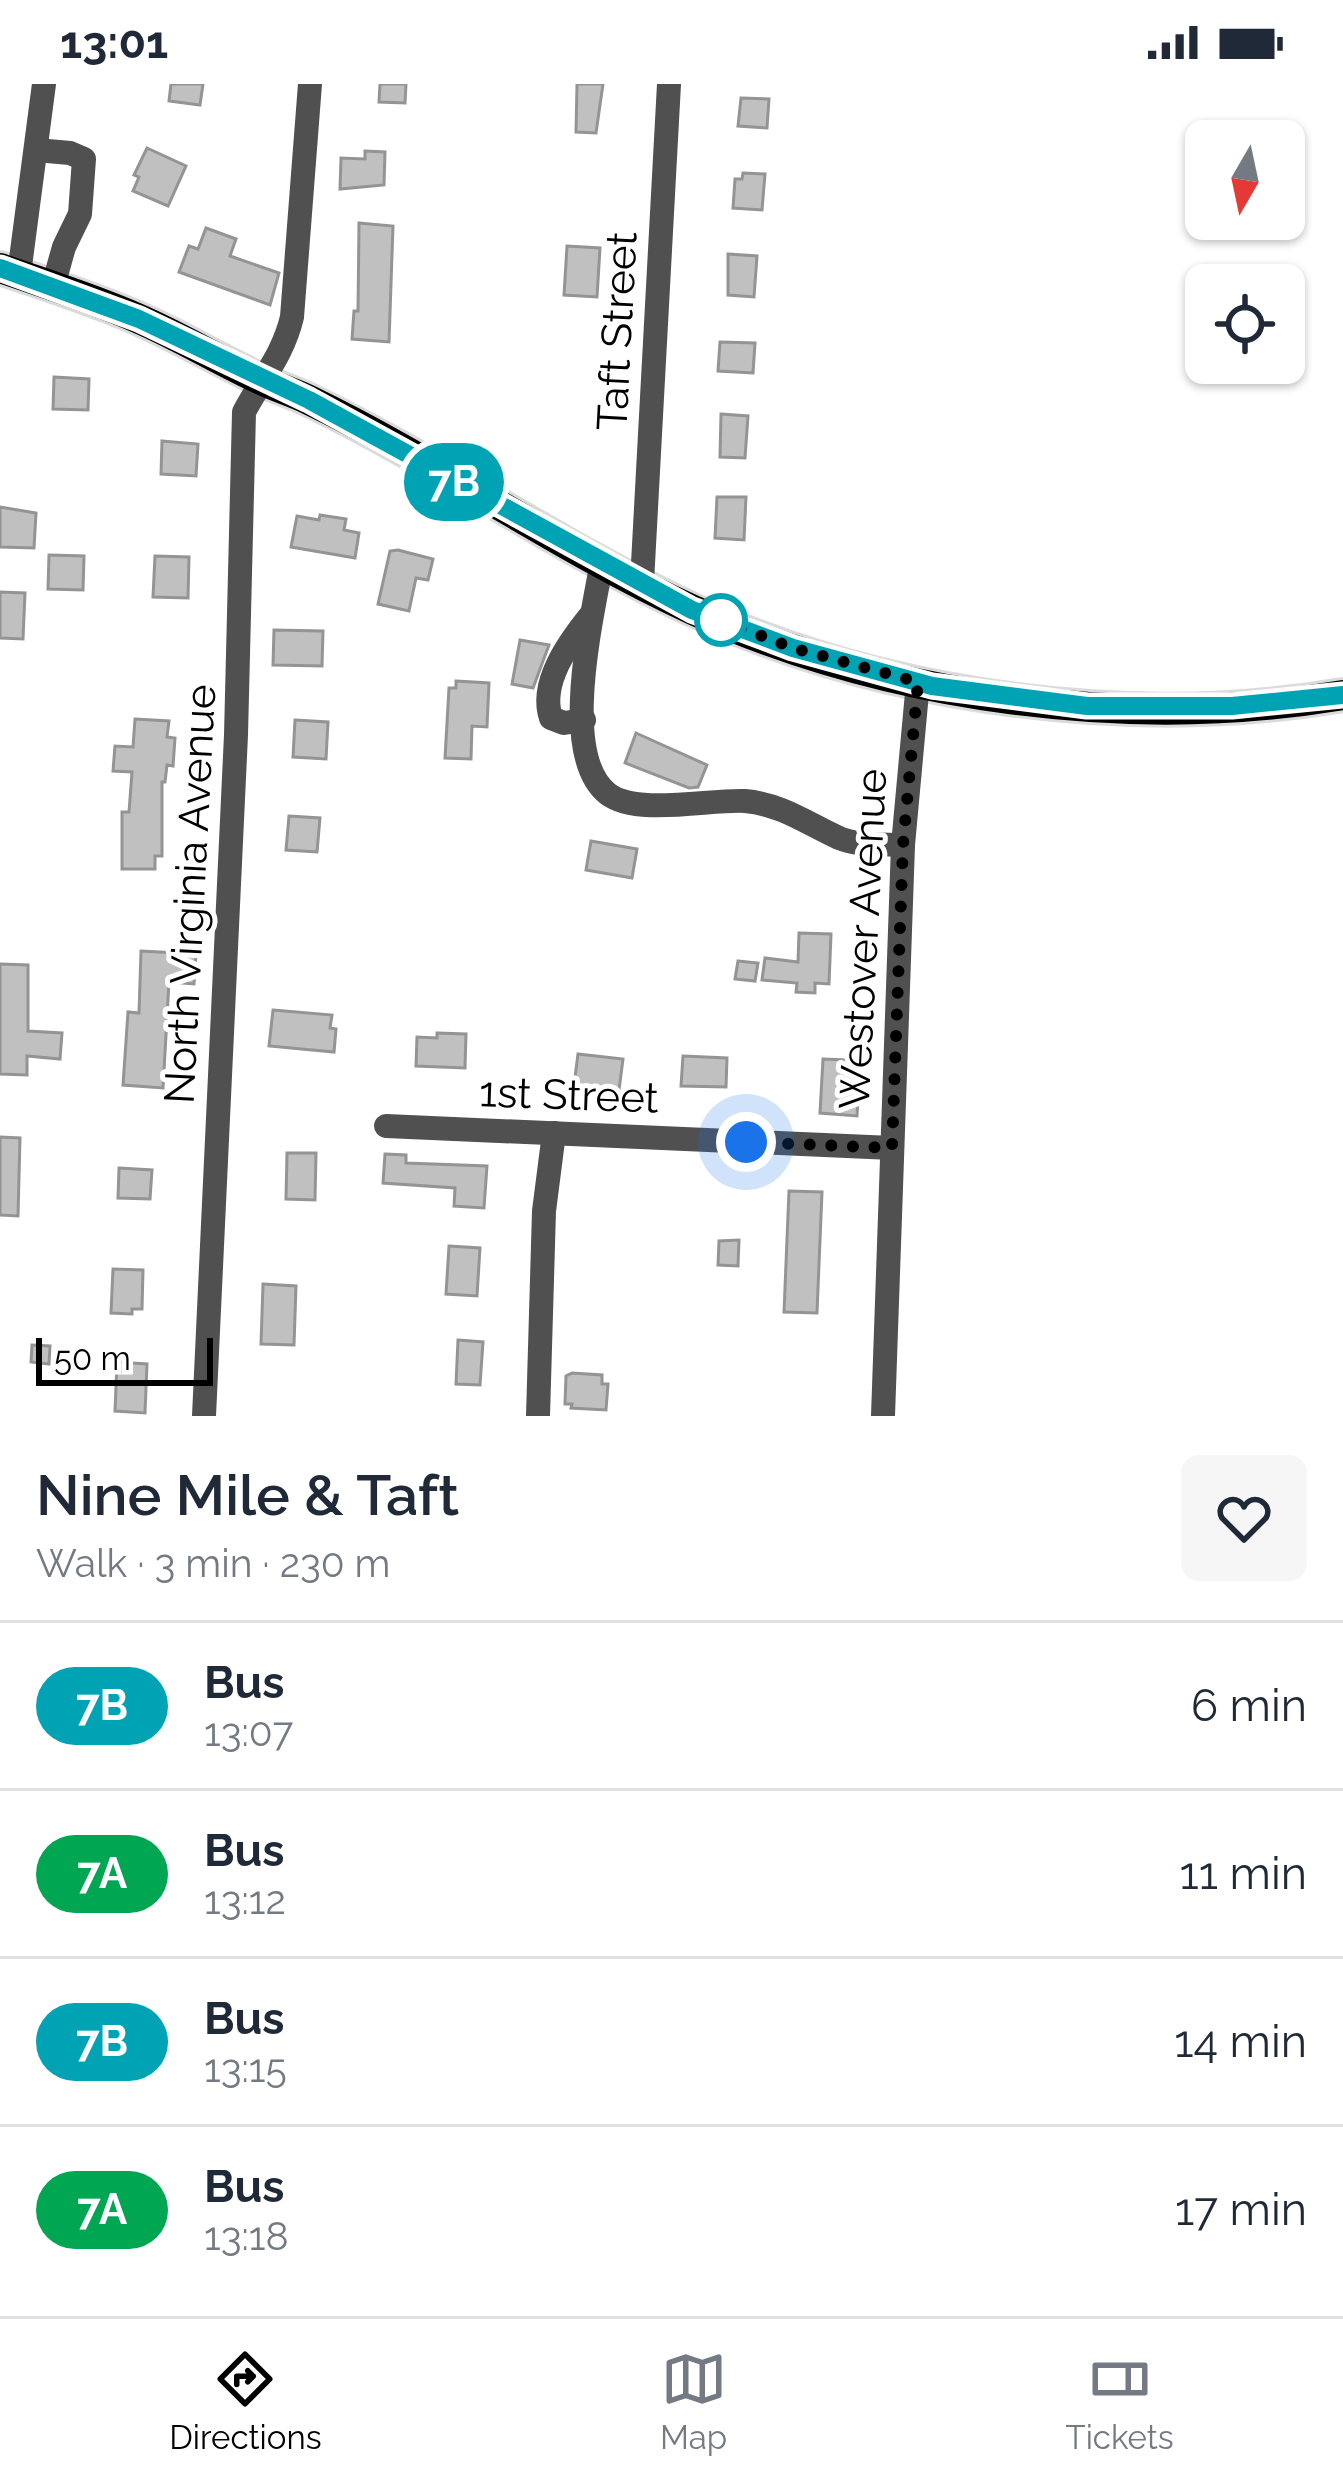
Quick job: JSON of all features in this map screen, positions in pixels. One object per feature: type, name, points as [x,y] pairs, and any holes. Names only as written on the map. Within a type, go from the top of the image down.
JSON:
[{"type":"main road","points":[[9,271],[139,319],[309,400],[692,610],[793,648],[918,682],[1005,698],[1160,709],[1343,696]]},
{"type":"street","points":[[9,271],[36,150],[44,84]]},
{"type":"street","points":[[289,84],[309,94]]},
{"type":"street","name":"Taft Street","points":[[642,583],[669,84]]},
{"type":"street","name":"North Virginia Avenue","points":[[204,1416],[236,735],[244,412],[285,350],[292,317],[309,94]]},
{"type":"street","points":[[36,150],[84,159],[80,214],[53,286]]},
{"type":"street","points":[[602,561],[586,664],[584,720],[589,766],[609,795],[651,803],[746,801],[814,822],[841,839],[903,845]]},
{"type":"street","points":[[584,720],[564,723],[551,718],[547,704],[565,648],[594,610]]},
{"type":"street","name":"Westover Avenue","points":[[883,1416],[903,845],[918,682]]},
{"type":"street","name":"1st Street","points":[[386,1126],[892,1148]]},
{"type":"street","points":[[538,1416],[544,1211],[554,1133]]},
{"type":"building","points":[[171,84],[203,84],[200,105],[169,101]]},
{"type":"building","points":[[380,84],[406,84],[405,103],[379,102]]},
{"type":"building","points":[[577,84],[603,84],[596,133],[576,132]]},
{"type":"building","points":[[741,98],[769,99],[767,128],[738,126]]},
{"type":"building","points":[[147,148],[186,166],[168,206],[133,191],[139,177],[134,175]]},
{"type":"building","points":[[365,151],[385,152],[384,185],[340,189],[341,158],[365,159]]},
{"type":"building","points":[[743,173],[765,174],[762,210],[733,208],[735,179],[742,179]]},
{"type":"building","points":[[359,223],[393,226],[389,342],[352,339],[354,311],[358,311]]},
{"type":"building","points":[[206,228],[236,239],[230,256],[279,273],[270,305],[179,272],[189,246],[198,249]]},
{"type":"building","points":[[567,246],[600,248],[597,297],[564,295]]},
{"type":"building","points":[[728,254],[757,256],[754,297],[728,295]]},
{"type":"building","points":[[720,342],[755,343],[753,373],[718,371]]},
{"type":"building","points":[[54,377],[89,379],[88,410],[53,409]]},
{"type":"building","points":[[721,414],[748,416],[745,458],[720,457]]},
{"type":"building","points":[[162,441],[198,444],[196,476],[161,474]]},
{"type":"building","points":[[717,497],[746,497],[744,540],[715,538]]},
{"type":"building","points":[[0,507],[36,513],[34,548],[0,547]]},
{"type":"building","points":[[320,515],[346,519],[344,530],[359,533],[355,558],[291,547],[297,516],[319,520]]},
{"type":"building","points":[[390,551],[433,559],[428,580],[416,578],[409,611],[378,604]]},
{"type":"building","points":[[49,555],[84,556],[83,590],[48,589]]},
{"type":"building","points":[[155,556],[189,557],[188,598],[153,597]]},
{"type":"building","points":[[0,592],[25,593],[23,639],[0,638]]},
{"type":"building","points":[[274,630],[323,631],[322,666],[273,665]]},
{"type":"building","points":[[520,640],[549,645],[533,688],[512,684]]},
{"type":"building","points":[[456,681],[489,683],[487,727],[472,726],[471,759],[445,758],[449,688],[456,688]]},
{"type":"building","points":[[135,719],[169,721],[167,737],[175,738],[173,766],[167,765],[162,782],[162,856],[155,856],[155,869],[122,869],[122,812],[129,812],[132,772],[113,771],[115,746],[133,747]]},
{"type":"building","points":[[295,720],[328,722],[326,759],[293,757]]},
{"type":"building","points":[[636,733],[707,765],[698,787],[689,788],[625,763]]},
{"type":"building","points":[[289,816],[320,818],[317,852],[286,850]]},
{"type":"building","points":[[591,841],[637,849],[632,878],[586,870]]},
{"type":"building","points":[[799,933],[831,934],[829,984],[815,983],[815,993],[796,992],[797,983],[762,980],[765,958],[798,962]]},
{"type":"building","points":[[141,951],[196,954],[194,984],[169,982],[163,1088],[123,1085],[128,1012],[139,1013]]},
{"type":"building","points":[[738,961],[758,963],[755,981],[735,979]]},
{"type":"building","points":[[0,964],[28,965],[28,1031],[62,1033],[60,1059],[27,1056],[27,1075],[0,1074]]},
{"type":"building","points":[[273,1010],[332,1015],[334,1052],[269,1046]]},
{"type":"building","points":[[437,1033],[466,1034],[465,1068],[416,1066],[417,1037],[437,1038]]},
{"type":"building","points":[[578,1054],[623,1059],[619,1090],[574,1085]]},
{"type":"building","points":[[683,1056],[727,1058],[726,1087],[681,1086]]},
{"type":"building","points":[[823,1059],[846,1060],[845,1066],[860,1067],[857,1116],[820,1113]]},
{"type":"building","points":[[0,1137],[20,1138],[18,1216],[0,1215]]},
{"type":"building","points":[[287,1153],[316,1153],[315,1200],[286,1199]]},
{"type":"building","points":[[385,1154],[406,1155],[406,1163],[487,1166],[484,1208],[454,1206],[455,1188],[383,1183]]},
{"type":"building","points":[[119,1168],[152,1170],[150,1199],[118,1198]]},
{"type":"building","points":[[789,1191],[822,1192],[817,1313],[784,1312]]},
{"type":"building","points":[[739,1240],[738,1266],[718,1265],[719,1241]]},
{"type":"building","points":[[449,1246],[480,1248],[477,1296],[446,1294]]},
{"type":"building","points":[[113,1269],[143,1270],[142,1309],[132,1309],[132,1314],[111,1313]]},
{"type":"building","points":[[263,1284],[296,1286],[294,1345],[261,1344]]},
{"type":"building","points":[[458,1340],[483,1342],[480,1385],[456,1384]]},
{"type":"building","points":[[32,1345],[50,1346],[49,1364],[31,1362]]},
{"type":"building","points":[[117,1362],[147,1364],[145,1413],[115,1411]]},
{"type":"building","points":[[602,1375],[602,1384],[608,1384],[606,1410],[565,1404],[566,1376]]},
{"type":"bus line","name":"7B","points":[[0,268],[139,319],[309,400],[692,610],[793,648],[932,686],[1087,706],[1232,706],[1343,695]]},
{"type":"route","points":[[721,620],[793,648],[918,682],[903,845],[892,1148],[746,1142]]}]
